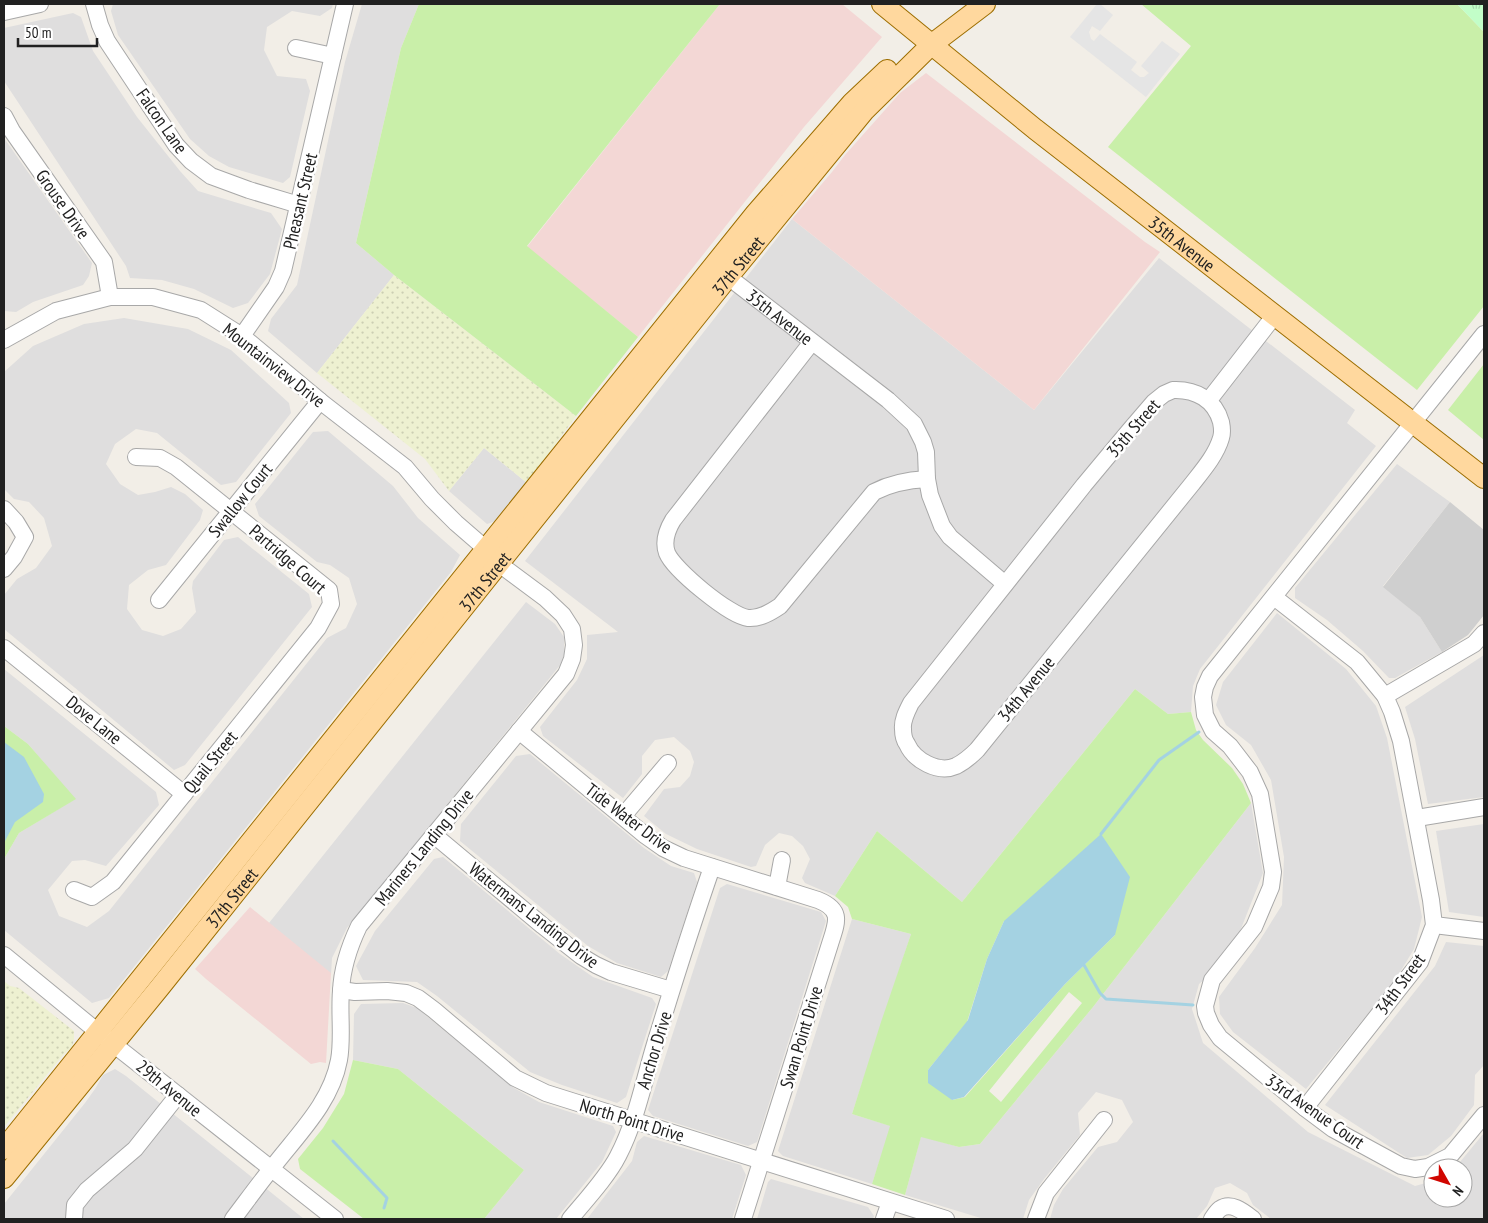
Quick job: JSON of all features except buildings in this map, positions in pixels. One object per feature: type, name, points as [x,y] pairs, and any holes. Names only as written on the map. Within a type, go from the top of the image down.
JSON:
[{"type":"main road","name":"35th Avenue","points":[[882,4],[1026,121],[1484,478]]},
{"type":"main road","name":"37th Street","points":[[926,41],[948,15],[964,4]]},
{"type":"main road","name":"37th Street","points":[[4,1178],[106,1038],[720,271],[756,213],[852,103],[926,41],[985,4]]},
{"type":"main road","name":"37th Street","points":[[4,1149],[106,1038]]},
{"type":"street","points":[[4,12],[40,4]]},
{"type":"street","name":"Falcon Lane","points":[[94,4],[107,41],[176,146],[191,161],[211,176],[249,190],[300,205]]},
{"type":"street","name":"Pheasant Street","points":[[242,336],[276,287],[283,271],[300,205],[345,4]]},
{"type":"street","points":[[296,48],[332,56]]},
{"type":"street","name":"Grouse Drive","points":[[4,116],[104,262],[110,297]]},
{"type":"street","name":"35th Avenue","points":[[720,271],[888,400],[912,421],[926,452],[926,479],[942,526],[950,537],[1005,584]]},
{"type":"street","name":"Mountainview Drive","points":[[4,340],[56,311],[110,297],[153,298],[201,310],[242,336],[405,467],[432,499],[492,556]]},
{"type":"street","points":[[1209,400],[1275,315]]},
{"type":"street","points":[[1484,334],[1274,597],[1357,662],[1385,696],[1401,741],[1416,818],[1484,807]]},
{"type":"street","points":[[812,342],[673,520],[668,529],[666,542],[668,554],[674,565],[697,585],[739,615],[749,618],[765,615],[780,606],[874,492],[883,487],[904,481],[926,479]]},
{"type":"street","name":"35th Street","points":[[1005,584],[1084,485],[1154,402],[1173,390],[1197,393],[1209,400]]},
{"type":"street","name":"Swallow Court","points":[[159,600],[320,400]]},
{"type":"street","name":"34th Avenue","points":[[1005,584],[911,703],[904,717],[903,727],[910,750],[932,767],[954,767],[977,750],[1192,484],[1214,454],[1222,433],[1218,413],[1209,400]]},
{"type":"street","name":"Partridge Court","points":[[136,457],[160,458],[176,467],[329,590],[331,604]]},
{"type":"street","points":[[4,509],[16,522],[25,537],[14,557],[4,569]]},
{"type":"street","name":"Mariners Landing Drive","points":[[233,1219],[309,1122],[324,1100],[334,1079],[339,1058],[343,969],[349,948],[360,926],[566,674],[572,660],[574,645],[572,629],[563,615],[492,556]]},
{"type":"street","name":"33rd Avenue Court","points":[[1274,597],[1210,676],[1203,697],[1205,715],[1213,731],[1230,746],[1250,772],[1260,794],[1273,872],[1271,887],[1254,928],[1212,980],[1205,1006],[1206,1013],[1211,1025],[1220,1038],[1305,1108],[1333,1129],[1401,1166],[1415,1169],[1428,1168],[1450,1156],[1484,1115]]},
{"type":"street","name":"Quail Street","points":[[74,890],[92,897],[113,882],[318,628],[331,604]]},
{"type":"street","points":[[1385,696],[1474,644],[1484,634]]},
{"type":"street","name":"Dove Lane","points":[[4,648],[184,794]]},
{"type":"street","name":"Tide Water Drive","points":[[519,730],[664,848],[684,858],[829,904],[835,912]]},
{"type":"street","points":[[623,816],[668,764]]},
{"type":"street","name":"34th Street","points":[[1305,1108],[1420,962],[1434,925],[1416,818]]},
{"type":"street","name":"Watermans Landing Drive","points":[[434,835],[543,926],[596,966],[671,990]]},
{"type":"street","points":[[777,887],[782,860]]},
{"type":"street","name":"Anchor Drive","points":[[570,1219],[618,1158],[632,1120],[671,990],[712,867]]},
{"type":"street","name":"Swan Point Drive","points":[[743,1219],[837,921],[835,912]]},
{"type":"street","points":[[1434,925],[1484,931]]},
{"type":"street","name":"29th Avenue","points":[[4,955],[335,1219]]},
{"type":"street","name":"North Point Drive","points":[[341,990],[355,992],[386,991],[418,998],[515,1078],[546,1093],[946,1219]]},
{"type":"street","points":[[74,1219],[76,1205],[87,1190],[135,1149],[178,1095]]},
{"type":"street","points":[[1036,1219],[1042,1201],[1050,1186],[1104,1120]]},
{"type":"street","points":[[884,1219],[890,1202]]},
{"type":"street","points":[[1212,1219],[1220,1209],[1230,1206],[1242,1210],[1253,1219]]},
{"type":"shaded area","points":[[113,4],[333,4],[332,8],[320,16],[292,11],[267,27],[264,50],[277,76],[306,79],[310,91],[290,177],[283,183],[229,167],[209,156],[190,139],[118,35],[111,11]]},
{"type":"shaded area","points":[[362,4],[419,4],[401,48],[356,243],[394,275],[317,373],[268,331],[271,319],[297,285],[345,62]]},
{"type":"shaded area","points":[[720,4],[842,4],[882,37],[804,127],[638,337],[527,247]]},
{"type":"shaded area","points":[[1097,4],[1100,4],[1113,15],[1100,31],[1092,26],[1089,32],[1091,39],[1094,41],[1100,34],[1137,62],[1131,70],[1140,77],[1144,77],[1149,73],[1141,66],[1162,41],[1180,54],[1146,97],[1070,37]]},
{"type":"shaded area","points":[[73,13],[81,17],[93,51],[137,117],[198,191],[271,213],[282,229],[270,274],[248,303],[233,308],[194,289],[162,280],[130,278],[126,266],[4,81],[4,28]]},
{"type":"shaded area","points":[[926,73],[1160,252],[1034,410],[792,219],[900,93]]},
{"type":"shaded area","points":[[4,138],[92,263],[89,276],[83,285],[33,302],[16,312],[4,311]]},
{"type":"shaded area","points":[[792,219],[1034,410],[1159,258],[1355,410],[1347,423],[1376,446],[1200,669],[1193,686],[1191,712],[1168,714],[1135,689],[962,902],[877,831],[835,896],[805,883],[802,878],[810,859],[803,846],[792,836],[779,833],[765,845],[756,866],[751,867],[697,849],[666,834],[644,816],[664,789],[680,787],[690,776],[694,762],[690,751],[674,737],[655,740],[642,756],[642,774],[623,798],[543,736],[540,727],[577,680],[587,659],[587,635],[618,632],[525,561]]},
{"type":"shaded area","points":[[124,318],[188,329],[231,350],[289,403],[291,413],[236,482],[221,485],[157,433],[136,429],[115,444],[106,464],[120,484],[138,495],[171,487],[185,494],[203,510],[200,520],[166,565],[148,570],[129,585],[127,609],[142,630],[163,636],[181,629],[196,612],[192,588],[193,581],[224,540],[238,537],[309,594],[312,607],[185,765],[174,770],[4,629],[4,595],[17,579],[36,568],[52,546],[44,518],[29,502],[14,499],[4,489],[4,372],[33,346],[84,324]]},
{"type":"shaded area","points":[[328,431],[393,486],[418,518],[460,555],[451,572],[109,998],[92,1003],[4,930],[4,859],[19,833],[75,799],[28,744],[4,726],[4,669],[156,792],[159,805],[106,866],[85,860],[72,861],[48,890],[59,916],[87,927],[109,911],[327,638],[346,628],[357,604],[349,578],[330,565],[317,562],[259,516],[255,504],[313,432]]},
{"type":"shaded area","points":[[484,448],[527,483],[496,521],[487,524],[449,491]]},
{"type":"shaded area","points":[[1397,464],[1450,502],[1383,586],[1420,617],[1442,652],[1395,678],[1389,678],[1363,651],[1327,620],[1295,598],[1295,588]]},
{"type":"shaded area","points":[[1450,502],[1484,530],[1484,615],[1468,635],[1442,652],[1420,617],[1383,587]]},
{"type":"shaded area","points":[[526,602],[555,624],[564,637],[564,654],[561,664],[347,928],[332,958],[331,975],[269,923]]},
{"type":"shaded area","points":[[1277,613],[1346,669],[1376,706],[1387,738],[1422,917],[1414,949],[1394,982],[1306,1089],[1233,1032],[1220,1014],[1219,997],[1255,948],[1282,905],[1284,857],[1271,780],[1251,745],[1226,725],[1216,705],[1223,682]]},
{"type":"shaded area","points":[[1484,655],[1484,797],[1428,804],[1415,739],[1405,707]]},
{"type":"shaded area","points":[[530,754],[644,848],[671,866],[694,873],[697,882],[668,971],[661,977],[617,963],[588,946],[460,841],[461,824],[516,756]]},
{"type":"shaded area","points":[[1251,803],[1263,873],[1229,959],[1199,984],[1192,1009],[1203,1043],[1308,1132],[1415,1186],[1423,1184],[1423,1208],[1473,1208],[1473,1158],[1463,1158],[1484,1133],[1484,1219],[1271,1219],[1253,1205],[1247,1193],[1230,1183],[1215,1188],[1207,1206],[1196,1219],[1050,1219],[1054,1205],[1063,1189],[1098,1147],[1117,1142],[1133,1122],[1122,1100],[1096,1092],[1078,1113],[1080,1135],[1029,1200],[1023,1219],[984,1219],[905,1195],[921,1136],[959,1147],[980,1144],[1093,1007]]},
{"type":"shaded area","points":[[1484,824],[1484,917],[1449,912],[1436,831]]},
{"type":"shaded area","points":[[443,857],[560,954],[593,977],[652,998],[656,1004],[626,1097],[617,1103],[562,1085],[530,1072],[437,996],[417,982],[363,980],[356,966],[375,931],[434,859]]},
{"type":"shaded area","points":[[727,884],[821,912],[826,921],[757,1142],[748,1146],[653,1116],[648,1110],[720,888]]},
{"type":"shaded area","points":[[250,907],[331,973],[326,1063],[311,1064],[195,969]]},
{"type":"shaded area","points":[[852,919],[911,934],[852,1114],[891,1126],[872,1184],[783,1156],[778,1151]]},
{"type":"shaded area","points":[[1446,942],[1484,946],[1484,1065],[1475,1075],[1474,1105],[1451,1136],[1428,1155],[1407,1158],[1325,1105],[1435,966]]},
{"type":"shaded area","points":[[403,1003],[417,1008],[514,1088],[539,1102],[613,1126],[616,1132],[602,1162],[556,1219],[484,1219],[524,1170],[398,1069],[353,1060],[354,1014],[361,1004]]},
{"type":"shaded area","points":[[115,1069],[304,1219],[4,1219],[4,1204],[85,1103],[103,1075]]},
{"type":"shaded area","points":[[644,1136],[741,1165],[746,1175],[732,1219],[587,1219],[632,1161],[637,1142]]},
{"type":"shaded area","points":[[771,1179],[868,1207],[874,1216],[873,1219],[757,1219],[768,1182]]},
{"type":"green space","points":[[419,4],[720,4],[527,246],[638,337],[576,416],[394,275],[356,243],[401,48]]},
{"type":"green space","points":[[1141,4],[1457,4],[1484,32],[1484,306],[1417,390],[1108,147],[1191,46]]},
{"type":"green space","points":[[1457,4],[1484,4],[1484,32]]},
{"type":"green space","points":[[394,275],[576,416],[527,483],[484,448],[449,491],[425,459],[317,373]]},
{"type":"green space","points":[[1484,364],[1484,440],[1448,410]]},
{"type":"green space","points":[[1135,689],[1168,714],[1191,712],[1196,730],[1203,740],[1232,768],[1243,784],[1251,803],[1093,1007],[980,1144],[959,1147],[921,1137],[905,1195],[872,1184],[890,1126],[852,1114],[911,934],[852,919],[848,907],[835,896],[877,831],[962,902]],"holes":[[[1004,921],[1115,935],[1065,984],[965,1097],[952,1100],[928,1070],[967,1022],[987,959]],[[1069,992],[1082,1003],[1001,1102],[989,1091]]]},
{"type":"green space","points":[[4,726],[28,744],[76,799],[19,833],[4,859]]},
{"type":"green space","points":[[4,981],[10,986],[19,988],[74,1031],[74,1039],[72,1047],[63,1055],[4,1127]]},
{"type":"green space","points":[[353,1060],[398,1069],[524,1170],[484,1219],[364,1219],[300,1169],[298,1159],[323,1128],[344,1094]]},
{"type":"water","points":[[4,742],[24,757],[44,794],[43,802],[15,822],[4,843]]},
{"type":"water","points":[[1101,834],[1130,877],[1115,935],[1065,984],[964,1097],[952,1100],[928,1083],[928,1070],[968,1020],[987,959],[1004,921]]},
{"type":"waterway","points":[[1101,834],[1159,760],[1199,732]]},
{"type":"waterway","points":[[1084,965],[1100,993],[1106,999],[1193,1005]]},
{"type":"waterway","points":[[333,1141],[387,1198],[384,1208]]}]
